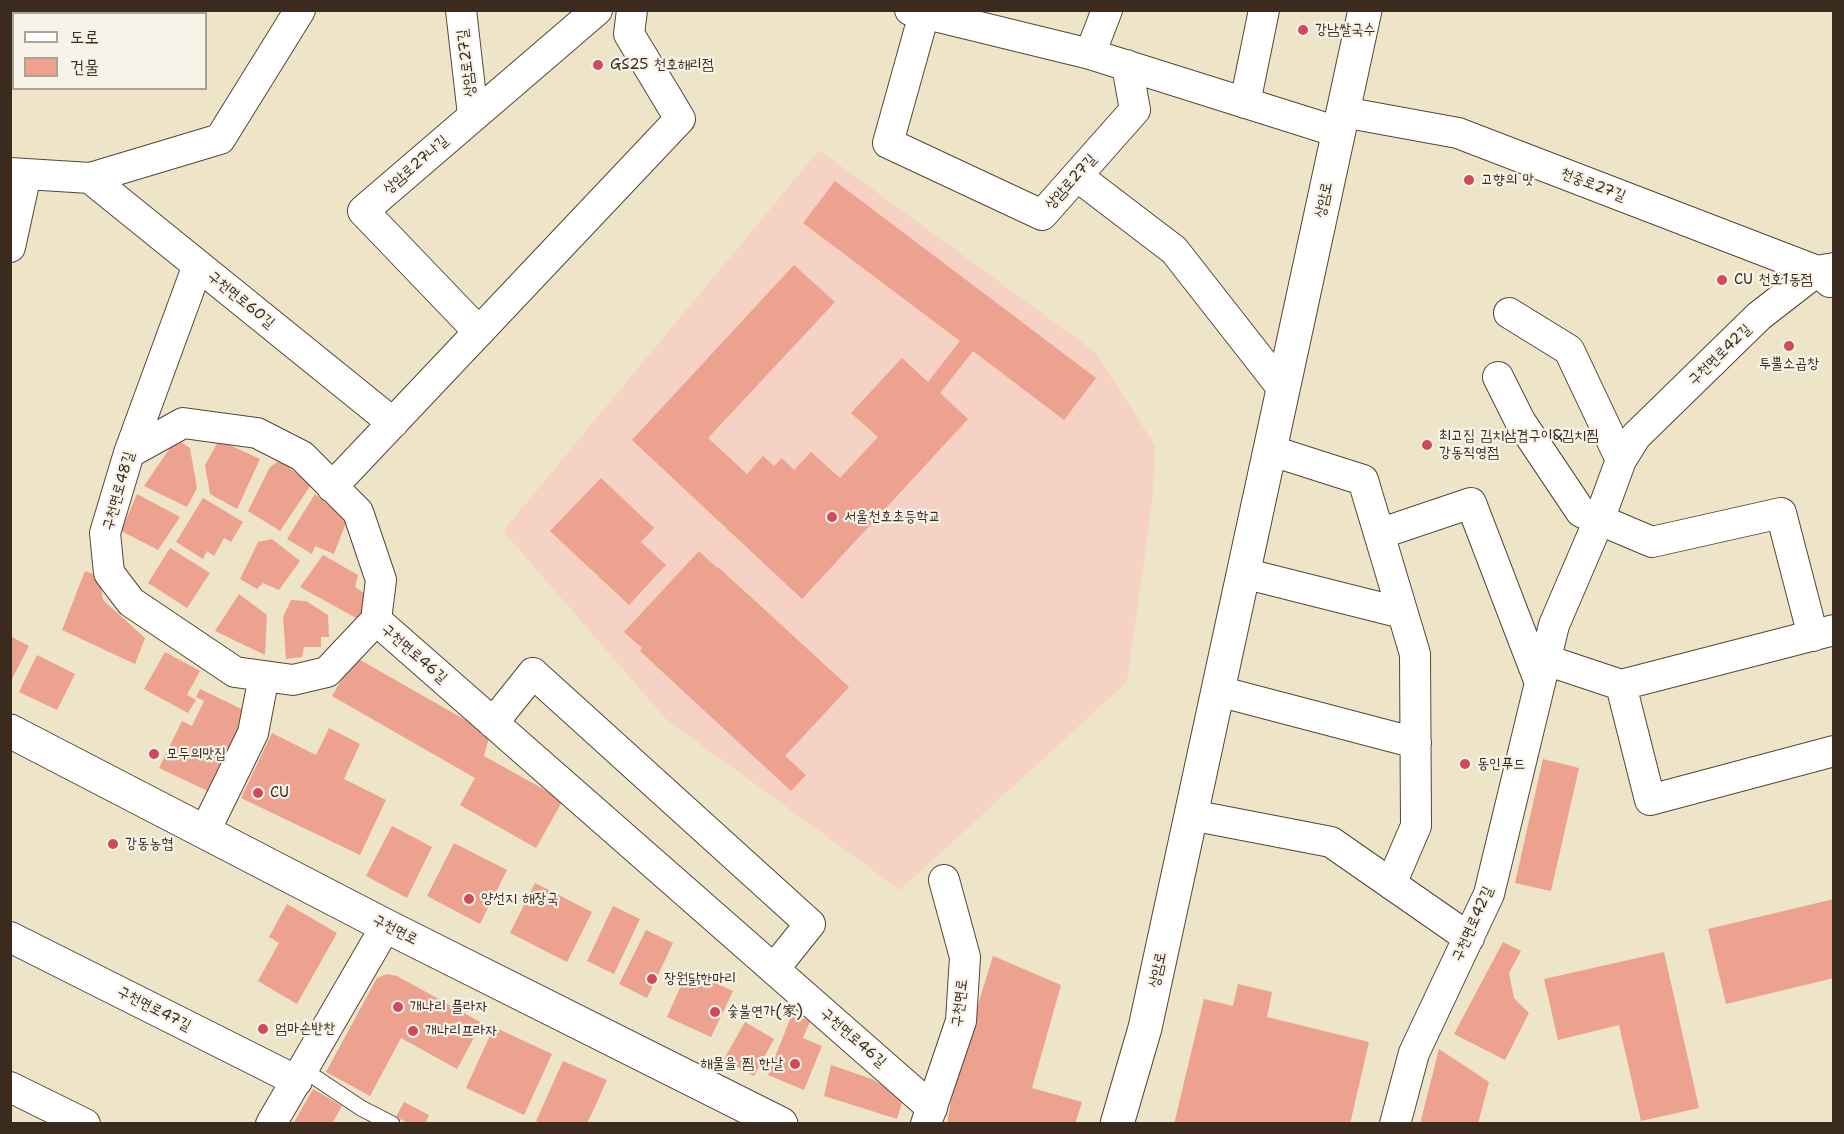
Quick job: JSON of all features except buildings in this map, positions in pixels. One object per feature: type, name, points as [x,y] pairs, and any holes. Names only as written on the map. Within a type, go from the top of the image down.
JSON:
[{"type":"street","points":[[10,247],[18,174],[90,178],[220,139],[300,10]]},
{"type":"street","name":"상암로27길","points":[[461,10],[473,116]]},
{"type":"street","name":"상암로27나길","points":[[479,332],[363,211],[597,10]]},
{"type":"street","points":[[332,487],[680,119],[629,34],[632,10]]},
{"type":"street","points":[[1090,54],[1107,10]]},
{"type":"street","points":[[1245,103],[1264,10]]},
{"type":"street","name":"상암로","points":[[1117,1124],[1145,1028],[1365,10]]},
{"type":"street","points":[[917,12],[1090,54],[1245,103],[1341,122]]},
{"type":"street","name":"상암로27길","points":[[917,12],[888,143],[1042,215],[1135,110],[1127,65]]},
{"type":"street","name":"천중로27길","points":[[1341,122],[1458,133],[1828,274]]},
{"type":"street","points":[[1077,176],[1174,250],[1282,389]]},
{"type":"street","name":"구천면로60길","points":[[90,178],[393,423]]},
{"type":"street","name":"구천면로48길","points":[[198,265],[129,453],[105,533],[109,573],[131,602],[235,672],[293,680],[327,672],[376,620]]},
{"type":"street","name":"구천면로42길","points":[[1395,1124],[1414,1053],[1489,894],[1554,626],[1599,520],[1621,460],[1636,436],[1759,316],[1828,274]]},
{"type":"street","points":[[1509,313],[1569,350],[1621,460]]},
{"type":"street","points":[[1379,534],[1472,503],[1543,671],[1621,685],[1823,633],[1780,513],[1652,543],[1581,512],[1520,422],[1498,376]]},
{"type":"street","name":"구천면로46길","points":[[129,453],[183,423],[257,433],[302,456],[358,512],[381,580],[376,620],[774,969],[929,1116]]},
{"type":"street","points":[[1269,450],[1363,480],[1414,654],[1416,826],[1391,884]]},
{"type":"street","points":[[1243,573],[1402,613]]},
{"type":"street","points":[[493,723],[533,673],[810,924],[774,969]]},
{"type":"street","points":[[205,831],[253,733],[264,676]]},
{"type":"street","points":[[1621,685],[1650,800],[1833,752]]},
{"type":"street","points":[[1218,691],[1416,743]]},
{"type":"street","name":"구천면로","points":[[10,731],[386,926],[781,1124]]},
{"type":"street","points":[[1191,815],[1331,842],[1469,938]]},
{"type":"street","name":"구천면로","points":[[929,1116],[961,1021],[964,957],[944,880]]},
{"type":"street","points":[[271,1124],[386,926]]},
{"type":"street","name":"구천면로47길","points":[[10,937],[300,1076]]},
{"type":"street","points":[[10,1087],[85,1124]]},
{"type":"lane","name":"구천면로47길","points":[[300,1076],[392,1124]]},
{"type":"shaded area","name":"서울천호초등학교","points":[[819,150],[1095,352],[1155,445],[1152,503],[1127,682],[900,890],[666,719],[503,531]]},
{"type":"place","name":"강남쌀국수","points":[[1303,30]]},
{"type":"place","name":"GS25 천호해리점","points":[[598,65]]},
{"type":"place","name":"고향의 맛","points":[[1469,180]]},
{"type":"place","name":"CU 천호1동점","points":[[1722,280]]},
{"type":"place","name":"투뿔소곱창","points":[[1789,346]]},
{"type":"place","name":"최고집 김치삼겹구이&김치찜 강동직영점","points":[[1427,445]]},
{"type":"place","name":"서울천호초등학교","points":[[832,517]]},
{"type":"place","name":"모두의맛집","points":[[154,754]]},
{"type":"place","name":"동인푸드","points":[[1465,764]]},
{"type":"place","name":"CU","points":[[258,793]]},
{"type":"place","name":"강동농협","points":[[113,844]]},
{"type":"place","name":"양선지 해장국","points":[[469,899]]},
{"type":"place","name":"장원닭한마리","points":[[652,979]]},
{"type":"place","name":"개나리 플라자","points":[[398,1007]]},
{"type":"place","name":"숯불연가(家)","points":[[715,1012]]},
{"type":"place","name":"엄마손반찬","points":[[263,1029]]},
{"type":"place","name":"개나리프라자","points":[[413,1031]]},
{"type":"place","name":"해물을 찜 한날","points":[[795,1064]]}]
